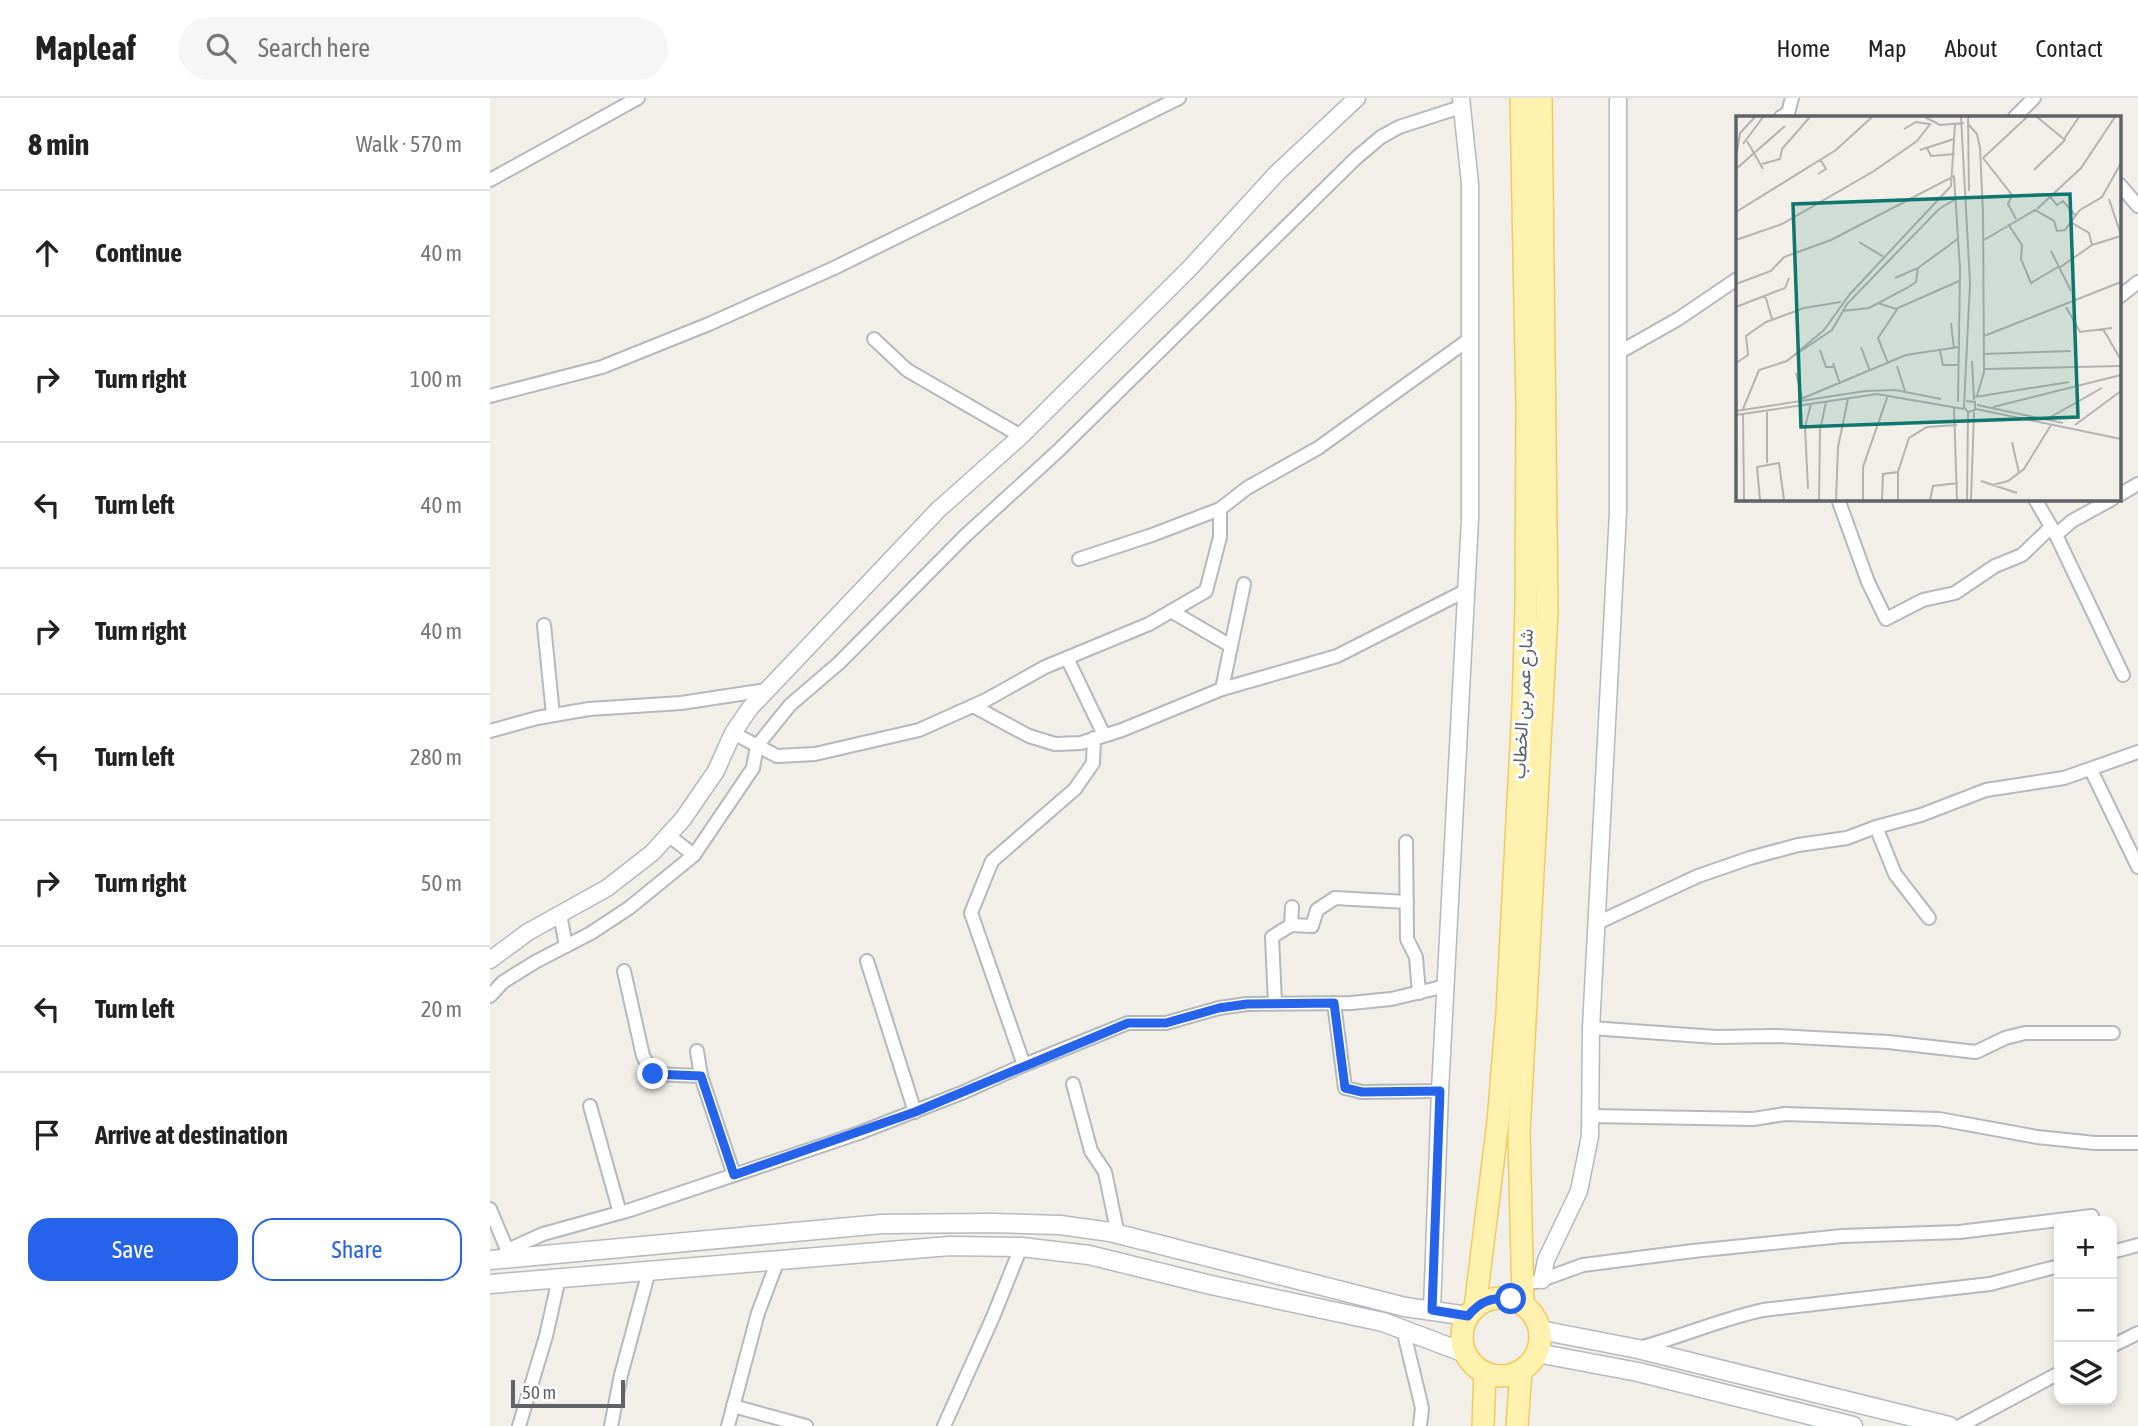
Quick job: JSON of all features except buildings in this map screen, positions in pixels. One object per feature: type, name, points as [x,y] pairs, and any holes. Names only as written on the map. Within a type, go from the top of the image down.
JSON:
[{"type":"main road","name":"شارع عمر بن الخطاب","points":[[1471,1312],[1498,1122],[1507,1013],[1524,683],[1527,606],[1527,406],[1521,98]]},
{"type":"main road","name":"شارع عمر بن الخطاب","points":[[1529,1291],[1519,1132],[1547,612],[1541,98]]},
{"type":"main road","points":[[500,1257],[882,1224],[1060,1225],[1118,1234],[1405,1307],[1471,1312]]},
{"type":"main road","points":[[490,1284],[950,1246],[1021,1247],[1089,1255],[1211,1285],[1384,1322],[1465,1353]]},
{"type":"main road","points":[[1529,1291],[1531,1311],[1540,1330],[1537,1353],[1531,1363],[1521,1371],[1497,1376],[1485,1373],[1473,1365],[1465,1353],[1462,1340],[1463,1328],[1471,1312],[1486,1301],[1511,1299],[1529,1291]]},
{"type":"main road","points":[[1540,1330],[1638,1349],[1949,1426]]},
{"type":"main road","points":[[1537,1353],[1638,1372],[1853,1426]]},
{"type":"main road","points":[[1517,1426],[1521,1371]]},
{"type":"main road","points":[[1483,1426],[1485,1373]]},
{"type":"street","points":[[490,180],[638,98]]},
{"type":"street","points":[[490,396],[602,367],[709,324],[834,268],[1179,98]]},
{"type":"street","points":[[490,960],[528,932],[607,888],[652,853],[683,820],[716,771],[733,733],[766,690],[938,510],[1021,436],[1189,269],[1277,173],[1357,98]]},
{"type":"street","points":[[1529,1291],[1579,1191],[1590,1136],[1591,1027],[1618,512],[1618,98]]},
{"type":"street","points":[[1783,116],[1788,113],[1792,98]]},
{"type":"street","points":[[2019,116],[2034,98]]},
{"type":"street","points":[[490,996],[503,982],[591,933],[629,908],[694,855],[753,768],[757,746],[790,705],[839,663],[966,535],[1059,450],[1356,159],[1381,137],[1399,127],[1461,103],[1470,184],[1470,519],[1440,1091],[1432,1310]]},
{"type":"street","points":[[2120,185],[2138,206]]},
{"type":"street","points":[[1618,353],[1678,319],[1736,280]]},
{"type":"street","points":[[2120,296],[2138,282]]},
{"type":"street","points":[[1079,559],[1220,509],[1247,488],[1318,448],[1471,338]]},
{"type":"street","points":[[874,339],[907,370],[1021,436]]},
{"type":"street","points":[[2120,494],[2138,484]]},
{"type":"street","points":[[1838,500],[1868,582],[1886,620],[1923,600],[1955,593],[1994,566],[2022,555],[2053,531],[2110,500]]},
{"type":"street","points":[[2036,500],[2123,675]]},
{"type":"street","points":[[733,733],[777,756],[815,754],[919,730],[973,706],[1068,658],[1149,624],[1206,591],[1220,537],[1220,509]]},
{"type":"street","points":[[1222,689],[1244,584]]},
{"type":"street","points":[[973,706],[1029,736],[1055,744],[1081,743],[1222,689],[1336,656],[1467,590]]},
{"type":"street","points":[[1171,611],[1231,646]]},
{"type":"street","points":[[544,625],[554,716]]},
{"type":"street","points":[[1024,1065],[971,913],[992,861],[1075,789],[1093,763],[1099,737],[1068,658]]},
{"type":"street","points":[[490,731],[589,709],[681,703],[766,690]]},
{"type":"street","points":[[1597,923],[1699,876],[1786,848],[1847,838],[1921,815],[1986,790],[2064,778],[2138,752]]},
{"type":"street","points":[[2091,770],[2138,867]]},
{"type":"street","points":[[1876,827],[1895,874],[1929,918]]},
{"type":"street","points":[[668,835],[694,855]]},
{"type":"street","points":[[1406,842],[1407,939],[1416,957],[1419,993]]},
{"type":"street","points":[[1275,1003],[1272,937],[1291,925],[1312,926],[1317,910],[1335,898],[1407,902]]},
{"type":"street","points":[[1291,925],[1292,907]]},
{"type":"street","points":[[560,914],[566,946]]},
{"type":"street","points":[[867,961],[915,1112]]},
{"type":"street","points":[[624,971],[643,1056],[653,1074],[701,1076]]},
{"type":"street","points":[[490,1209],[500,1257],[543,1234],[620,1213],[915,1112],[1128,1023],[1166,1023],[1219,1008],[1391,999],[1446,986]]},
{"type":"street","points":[[1334,1003],[1345,1088],[1362,1092],[1440,1091]]},
{"type":"street","points":[[1591,1027],[1716,1037],[1776,1036],[1888,1042],[1976,1052],[2006,1038],[2025,1033],[2113,1033]]},
{"type":"street","points":[[697,1051],[701,1076],[734,1175]]},
{"type":"street","points":[[1073,1084],[1091,1151],[1105,1172],[1118,1234]]},
{"type":"street","points":[[590,1106],[620,1213]]},
{"type":"street","points":[[1590,1116],[1753,1119],[1786,1114],[1925,1118],[2037,1137],[2095,1143],[2138,1143]]},
{"type":"street","points":[[1529,1291],[1583,1265],[1842,1236],[1959,1232],[2054,1221]]},
{"type":"street","points":[[2117,1251],[2138,1245]]},
{"type":"street","points":[[944,1426],[1021,1247]]},
{"type":"street","points":[[728,1426],[758,1313],[778,1260]]},
{"type":"street","points":[[1638,1349],[1679,1338],[1734,1316],[1763,1310],[1990,1284],[2054,1267]]},
{"type":"street","points":[[611,1426],[621,1375],[649,1271]]},
{"type":"street","points":[[519,1426],[546,1336],[559,1278]]},
{"type":"street","points":[[1403,1329],[1422,1408],[1420,1426]]},
{"type":"street","points":[[2117,1344],[2138,1333]]},
{"type":"street","points":[[1960,1426],[2054,1376]]},
{"type":"street","points":[[733,1406],[806,1426]]},
{"type":"route","points":[[653,1074],[701,1076],[734,1175],[915,1112],[1128,1023],[1166,1023],[1219,1008],[1247,1004],[1334,1003],[1345,1088],[1362,1092],[1440,1091],[1432,1310],[1468,1316],[1486,1301],[1511,1299]]}]
